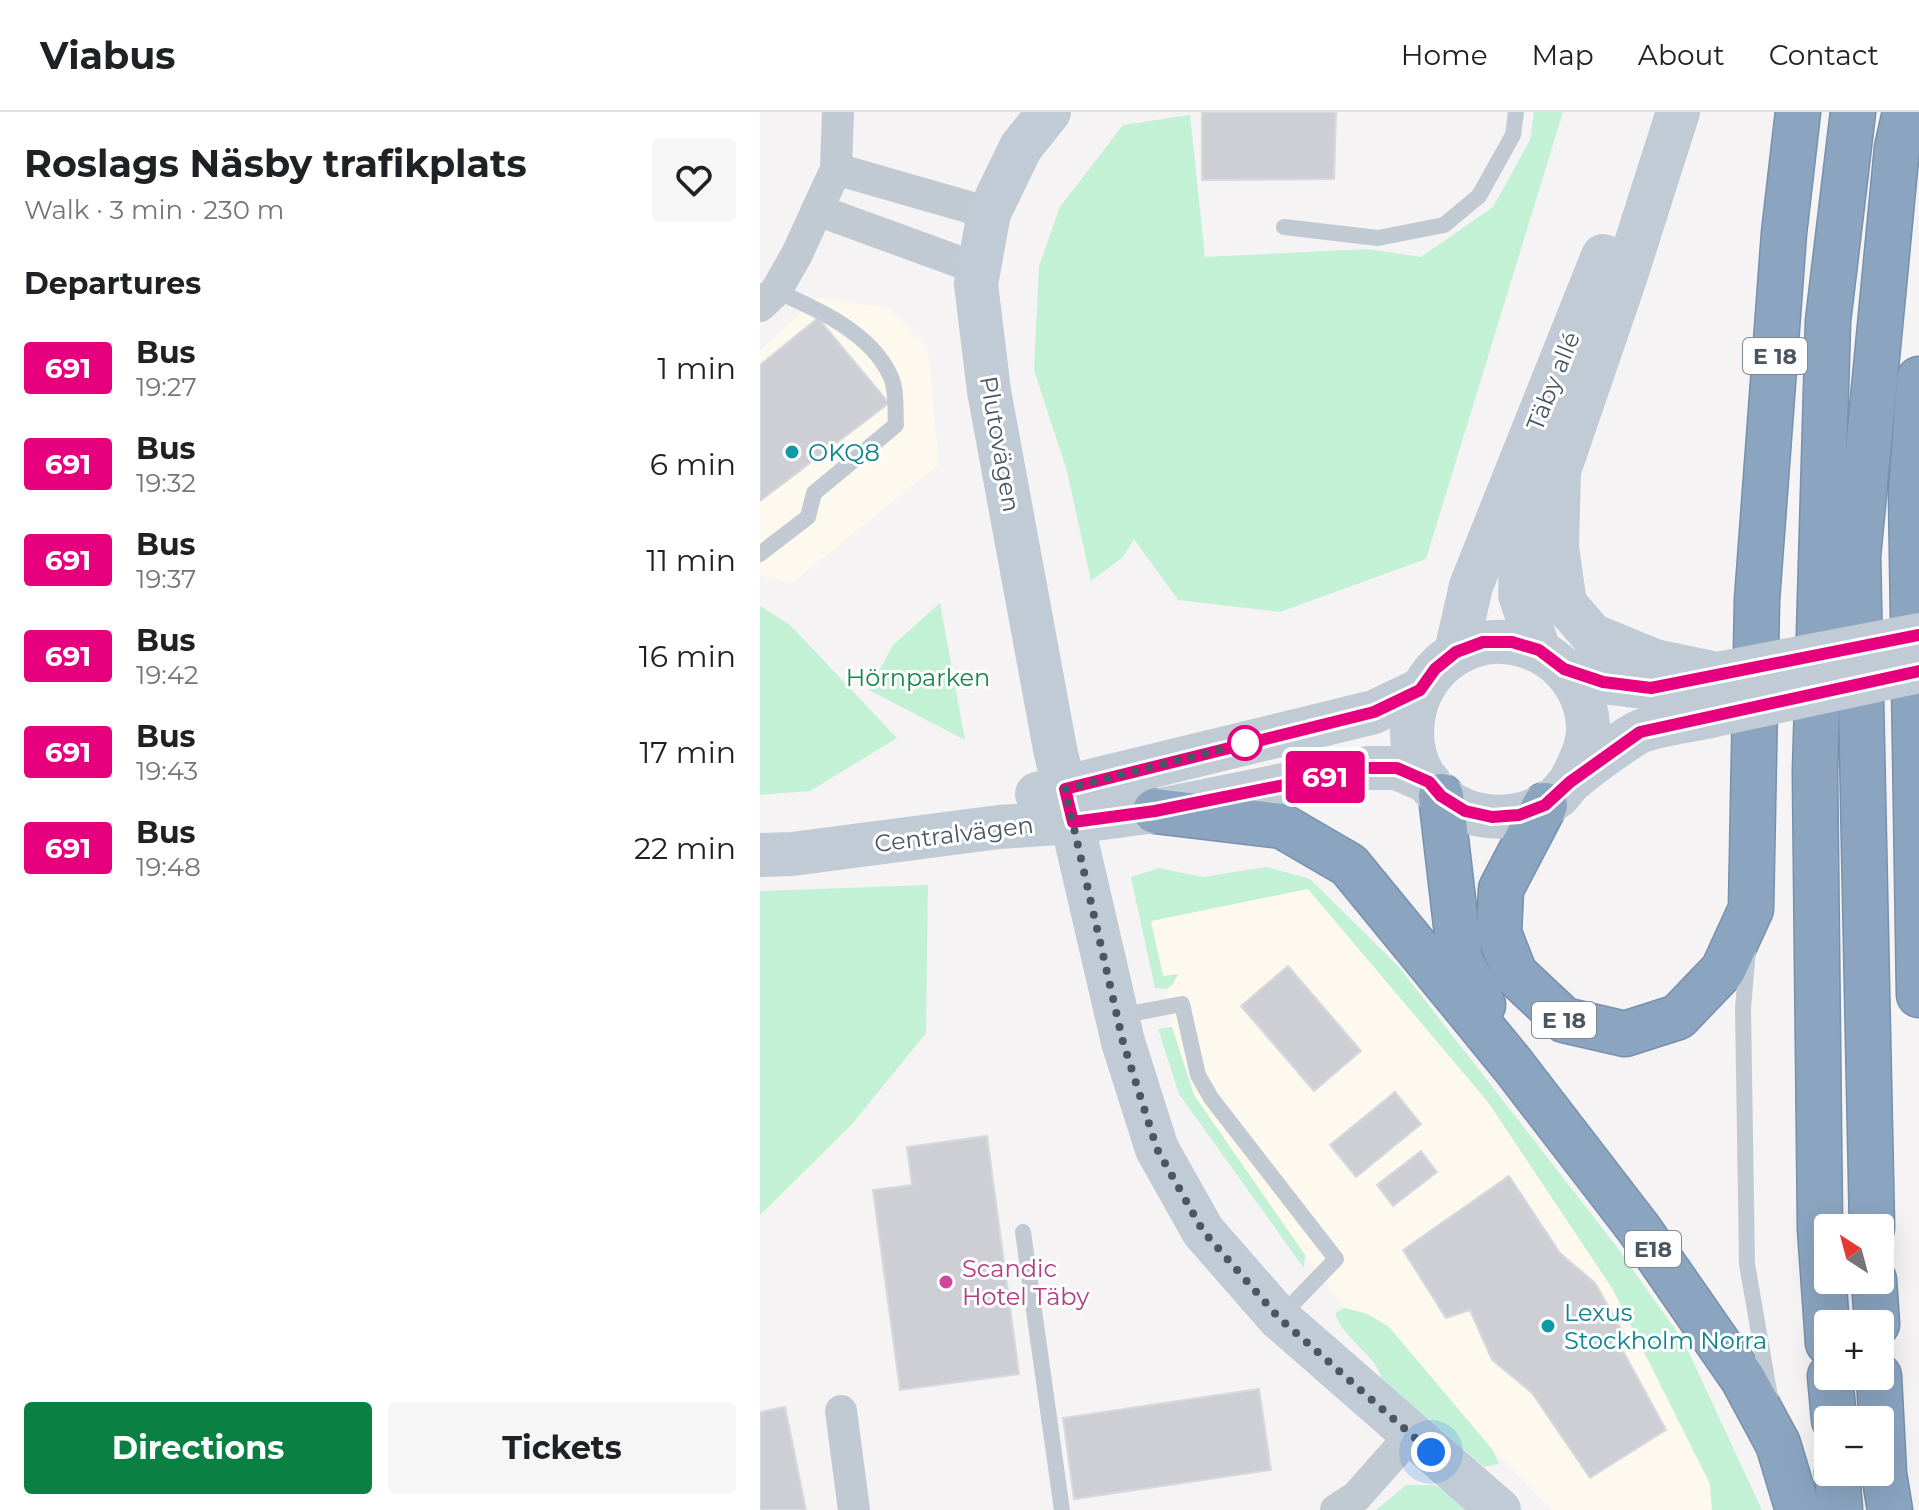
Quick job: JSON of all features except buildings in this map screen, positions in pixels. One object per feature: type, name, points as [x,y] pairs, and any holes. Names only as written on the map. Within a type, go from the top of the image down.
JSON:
[{"type":"highway","name":"E 18","points":[[1558,793],[1501,889],[1499,933],[1515,974],[1564,1020],[1625,1034],[1678,1017],[1723,970],[1751,909],[1757,600],[1784,233],[1798,112]]},
{"type":"highway","name":"E 18","points":[[1826,1310],[1820,1229],[1815,772],[1828,321],[1853,112]]},
{"type":"highway","points":[[1872,1214],[1858,556],[1897,148],[1905,112]]},
{"type":"highway","points":[[1919,379],[1911,492],[1916,543],[1919,995]]},
{"type":"highway","name":"E18","points":[[1435,789],[1460,960],[1512,1064]]},
{"type":"highway","name":"E18","points":[[1155,811],[1282,826],[1349,865],[1512,1064],[1639,1229],[1743,1379],[1778,1444],[1798,1510]]},
{"type":"highway","points":[[1880,1390],[1884,1474],[1890,1510]]},
{"type":"highway","points":[[1838,1486],[1840,1510]]},
{"type":"street","points":[[768,298],[836,169],[838,112]]},
{"type":"street","name":"Plutovägen","points":[[1049,112],[1021,147],[989,213],[976,284],[989,391],[1055,749],[1123,1042],[1157,1149],[1203,1231],[1279,1318],[1499,1510]]},
{"type":"street","name":"Täby allé","points":[[1456,652],[1471,586],[1633,184],[1657,112]]},
{"type":"street","name":"Täby allé","points":[[1552,660],[1520,595],[1521,560],[1559,471],[1678,112]]},
{"type":"street","points":[[836,169],[989,213]]},
{"type":"street","points":[[817,210],[979,269]]},
{"type":"street","name":"Täby allé","points":[[1559,471],[1557,547],[1565,604],[1592,635],[1655,661],[1714,695]]},
{"type":"street","name":"Centralvägen","points":[[760,834],[787,833],[1007,801],[1155,811],[1368,768],[1397,768],[1435,789],[1465,811],[1492,817],[1519,815],[1558,793],[1640,732],[1714,695],[1919,635]]},
{"type":"street","name":"Centralvägen","points":[[1435,789],[1417,761],[1411,737],[1413,713],[1420,690],[1435,669],[1456,652],[1483,642],[1512,642],[1603,682],[1714,695],[1919,671]]},
{"type":"street","points":[[1552,660],[1581,695],[1588,725],[1584,755],[1558,793]]},
{"type":"street","name":"Centralvägen","points":[[760,855],[792,854],[1013,826],[1374,712],[1420,690]]},
{"type":"street","points":[[841,1411],[854,1510]]},
{"type":"street","points":[[1336,1510],[1356,1497],[1411,1435]]},
{"type":"lane","points":[[1284,227],[1378,238],[1444,225],[1479,196],[1513,135],[1516,112]]},
{"type":"lane","points":[[760,554],[808,517],[814,493],[896,425],[891,376],[864,341],[804,304],[768,298]]},
{"type":"lane","points":[[1751,909],[1743,1008],[1747,1264],[1778,1444]]},
{"type":"lane","points":[[1118,1016],[1182,1004],[1198,1075],[1211,1098],[1336,1259],[1279,1318]]},
{"type":"lane","points":[[1023,1232],[1062,1510]]},
{"type":"shaded area","points":[[818,298],[890,308],[928,349],[939,464],[792,583],[760,576],[760,350]]},
{"type":"shaded area","points":[[1308,889],[1488,1102],[1612,1288],[1710,1484],[1712,1510],[1552,1510],[1492,1449],[1389,1327],[1368,1314],[1345,1308],[1194,1095],[1172,1027],[1167,989],[1150,921]]},
{"type":"green space","points":[[1534,112],[1563,112],[1426,559],[1280,612],[1178,600],[1134,539],[1123,557],[1091,581],[1067,471],[1034,370],[1039,266],[1060,207],[1123,125],[1190,115],[1205,257],[1367,249],[1421,257],[1493,207],[1530,140]]},
{"type":"green space","name":"Hörnparken","points":[[940,603],[965,740],[869,690],[893,645]]},
{"type":"green space","points":[[760,606],[790,625],[897,738],[810,791],[760,795]]},
{"type":"green space","points":[[1266,867],[1310,879],[1399,967],[1617,1247],[1684,1342],[1762,1510],[1712,1510],[1710,1484],[1612,1288],[1488,1102],[1308,889],[1151,921],[1163,976],[1178,974],[1167,989],[1155,988],[1131,877],[1159,868],[1203,877]]},
{"type":"green space","points":[[928,885],[926,1033],[853,1123],[760,1215],[760,891]]},
{"type":"green space","points":[[1172,1027],[1194,1095],[1305,1255],[1304,1268],[1179,1094],[1158,1029]]},
{"type":"green space","points":[[1345,1308],[1368,1314],[1389,1327],[1492,1449],[1499,1464],[1484,1467],[1382,1379],[1374,1362],[1340,1323],[1335,1313]]},
{"type":"green space","points":[[1406,1485],[1435,1485],[1472,1510],[1376,1510]]},
{"type":"bus line","name":"691","points":[[1919,635],[1651,688],[1603,682],[1564,669],[1539,650],[1512,642],[1483,642],[1456,652],[1435,669],[1420,690],[1374,712],[1065,789],[1073,822],[1155,811],[1368,768],[1397,768],[1429,782],[1441,796],[1465,811],[1492,817],[1519,815],[1545,805],[1570,782],[1640,732],[1919,671]]},
{"type":"place","name":"OKQ8","points":[[792,452]]},
{"type":"place","name":"Scandic Hotel Täby","points":[[946,1282]]},
{"type":"place","name":"Lexus Stockholm Norra","points":[[1548,1326]]},
{"type":"route","points":[[1245,743],[1253,741],[1065,789],[1123,1042],[1157,1149],[1203,1231],[1279,1318],[1431,1452]]}]
